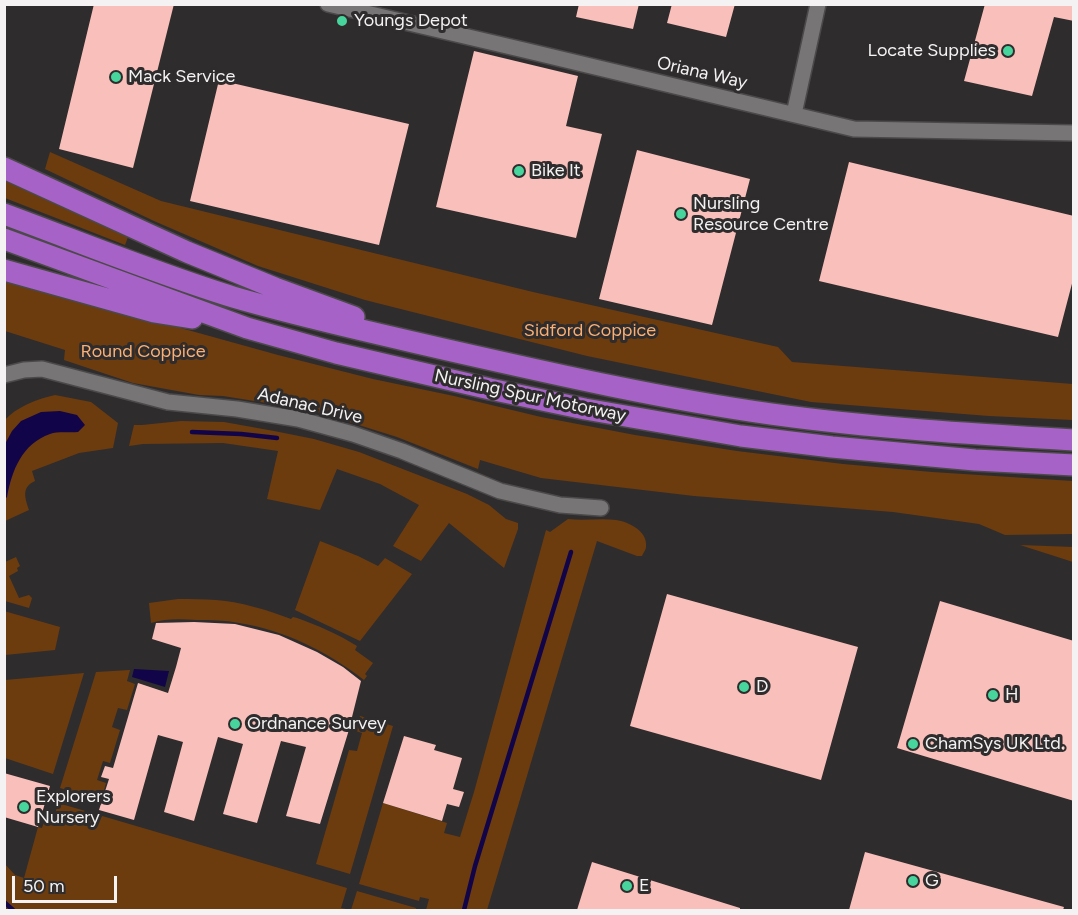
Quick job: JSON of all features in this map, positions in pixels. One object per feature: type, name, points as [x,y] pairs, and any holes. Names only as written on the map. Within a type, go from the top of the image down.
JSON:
[{"type":"highway","points":[[4,168],[187,252],[275,288],[445,349]]},
{"type":"highway","name":"Nursling Spur Motorway","points":[[4,214],[232,296],[355,330],[661,396],[771,414],[892,428],[1074,440]]},
{"type":"highway","name":"Nursling Spur Motorway","points":[[4,239],[247,328],[490,389],[585,409],[741,436],[975,460],[1074,465]]},
{"type":"highway","points":[[4,270],[154,312],[247,328]]},
{"type":"street","name":"Oriana Way","points":[[328,4],[854,129],[1074,133]]},
{"type":"street","points":[[794,114],[818,4]]},
{"type":"street","name":"Adanac Drive","points":[[4,375],[24,370],[42,369],[168,402],[298,419],[345,432],[402,452],[500,491],[560,505],[601,508]]},
{"type":"green space","name":"Sidford Coppice","points":[[50,152],[161,201],[533,292],[778,347],[792,362],[1073,384],[1073,420],[811,402],[587,356],[365,300],[258,266],[154,221],[45,169]]},
{"type":"green space","points":[[4,178],[128,237],[125,245],[5,198]]},
{"type":"green space","name":"Round Coppice","points":[[4,279],[373,379],[541,417],[635,435],[843,464],[1073,481],[1073,534],[1005,535],[979,524],[893,512],[694,496],[541,478],[480,460],[478,469],[397,437],[311,410],[223,396],[199,395],[133,383],[64,360],[65,350],[5,331]]},
{"type":"green space","points":[[55,395],[91,402],[118,423],[113,448],[79,453],[32,471],[35,481],[28,486],[25,493],[29,510],[5,521],[4,421],[27,404]]},
{"type":"green space","points":[[181,421],[224,422],[314,439],[359,452],[467,494],[489,505],[506,519],[518,523],[504,568],[449,523],[421,561],[393,546],[419,505],[380,484],[337,469],[320,510],[267,499],[278,451],[223,443],[129,446],[134,425]]},
{"type":"green space","points":[[568,519],[610,519],[626,523],[641,532],[646,541],[646,548],[642,556],[637,556],[597,541],[487,910],[426,910],[429,899],[420,897],[419,901],[359,884],[383,803],[447,823],[444,833],[460,837],[546,530],[550,532]]},
{"type":"green space","points":[[320,541],[378,566],[385,558],[412,574],[360,641],[295,610]]},
{"type":"green space","points":[[1020,545],[1073,547],[1073,562]]},
{"type":"green space","points":[[16,557],[20,566],[17,568],[18,571],[9,576],[19,598],[29,595],[32,598],[29,608],[5,601],[5,562]]},
{"type":"green space","points":[[178,599],[235,603],[291,619],[297,618],[327,630],[357,646],[355,650],[373,663],[365,674],[367,676],[364,680],[336,660],[305,644],[256,626],[213,620],[174,619],[151,623],[149,603]]},
{"type":"green space","points":[[4,611],[60,627],[55,650],[5,655]]},
{"type":"green space","points":[[130,670],[127,681],[135,684],[127,710],[118,708],[112,727],[120,730],[110,763],[103,761],[97,780],[106,783],[101,801],[60,788],[96,672]]},
{"type":"green space","points":[[84,673],[53,774],[5,758],[5,680]]},
{"type":"green space","points":[[360,716],[393,726],[350,874],[316,864],[349,750],[357,751],[362,733],[356,731]]},
{"type":"green space","points":[[58,803],[347,888],[341,908],[351,910],[8,910],[5,907],[4,863],[15,875],[24,878],[38,827],[42,828],[46,816],[54,818]]},
{"type":"green space","points":[[357,891],[416,908],[416,910],[351,910]]},
{"type":"shaded area","points":[[60,411],[77,415],[85,425],[78,432],[53,433],[32,444],[15,468],[5,499],[5,444],[12,431],[21,421],[41,412]]},
{"type":"shaded area","points":[[134,669],[169,671],[165,687],[132,677]]},
{"type":"building","name":"Mack Service","points":[[94,4],[174,4],[133,168],[59,149]]},
{"type":"building","points":[[579,4],[639,4],[633,29],[576,17]]},
{"type":"building","points":[[672,4],[735,4],[726,37],[667,23]]},
{"type":"building","name":"Locate Supplies","points":[[985,4],[1074,4],[1074,21],[1054,17],[1032,96],[964,81]]},
{"type":"building","name":"Bike It","points":[[474,51],[578,76],[566,126],[602,134],[576,238],[436,207]]},
{"type":"building","points":[[219,80],[409,124],[379,245],[190,201]]},
{"type":"building","name":"Nursling Resource Centre","points":[[637,150],[750,179],[712,325],[599,299]]},
{"type":"building","points":[[849,162],[1074,216],[1074,276],[1058,337],[819,281]]},
{"type":"building","name":"D","points":[[667,594],[858,647],[821,780],[630,726]]},
{"type":"building","name":"H","points":[[940,601],[1074,641],[1074,801],[897,748]]},
{"type":"building","name":"Ordnance Survey","points":[[156,623],[235,624],[279,635],[317,652],[361,681],[348,733],[320,824],[286,816],[306,747],[281,741],[257,823],[223,814],[243,744],[218,737],[194,821],[164,812],[183,742],[158,735],[134,820],[99,810],[109,779],[101,777],[105,766],[113,768],[138,683],[168,693],[176,667],[181,648],[152,639]]},
{"type":"building","points":[[404,736],[436,745],[434,750],[462,758],[453,789],[464,792],[459,807],[447,804],[442,821],[383,803]]},
{"type":"building","points":[[4,773],[50,786],[38,827],[4,817]]},
{"type":"building","name":"G","points":[[865,852],[1064,907],[1063,910],[849,910]]},
{"type":"building","name":"E","points":[[592,862],[740,908],[740,910],[577,910]]},
{"type":"waterway","points":[[192,432],[277,438]]},
{"type":"waterway","points":[[464,910],[475,866],[571,552]]},
{"type":"waterway","points":[[4,902],[13,910]]},
{"type":"place","name":"Youngs Depot","points":[[342,21]]},
{"type":"place","name":"Locate Supplies","points":[[1008,51]]},
{"type":"place","name":"Mack Service","points":[[116,77]]},
{"type":"place","name":"Bike It","points":[[519,171]]},
{"type":"place","name":"Nursling Resource Centre","points":[[681,214]]},
{"type":"place","name":"D","points":[[744,687]]},
{"type":"place","name":"H","points":[[993,695]]},
{"type":"place","name":"Ordnance Survey","points":[[235,724]]},
{"type":"place","name":"ChamSys UK Ltd.","points":[[913,744]]},
{"type":"place","name":"Explorers Nursery","points":[[24,807]]},
{"type":"place","name":"G","points":[[913,881]]},
{"type":"place","name":"E","points":[[627,886]]}]
